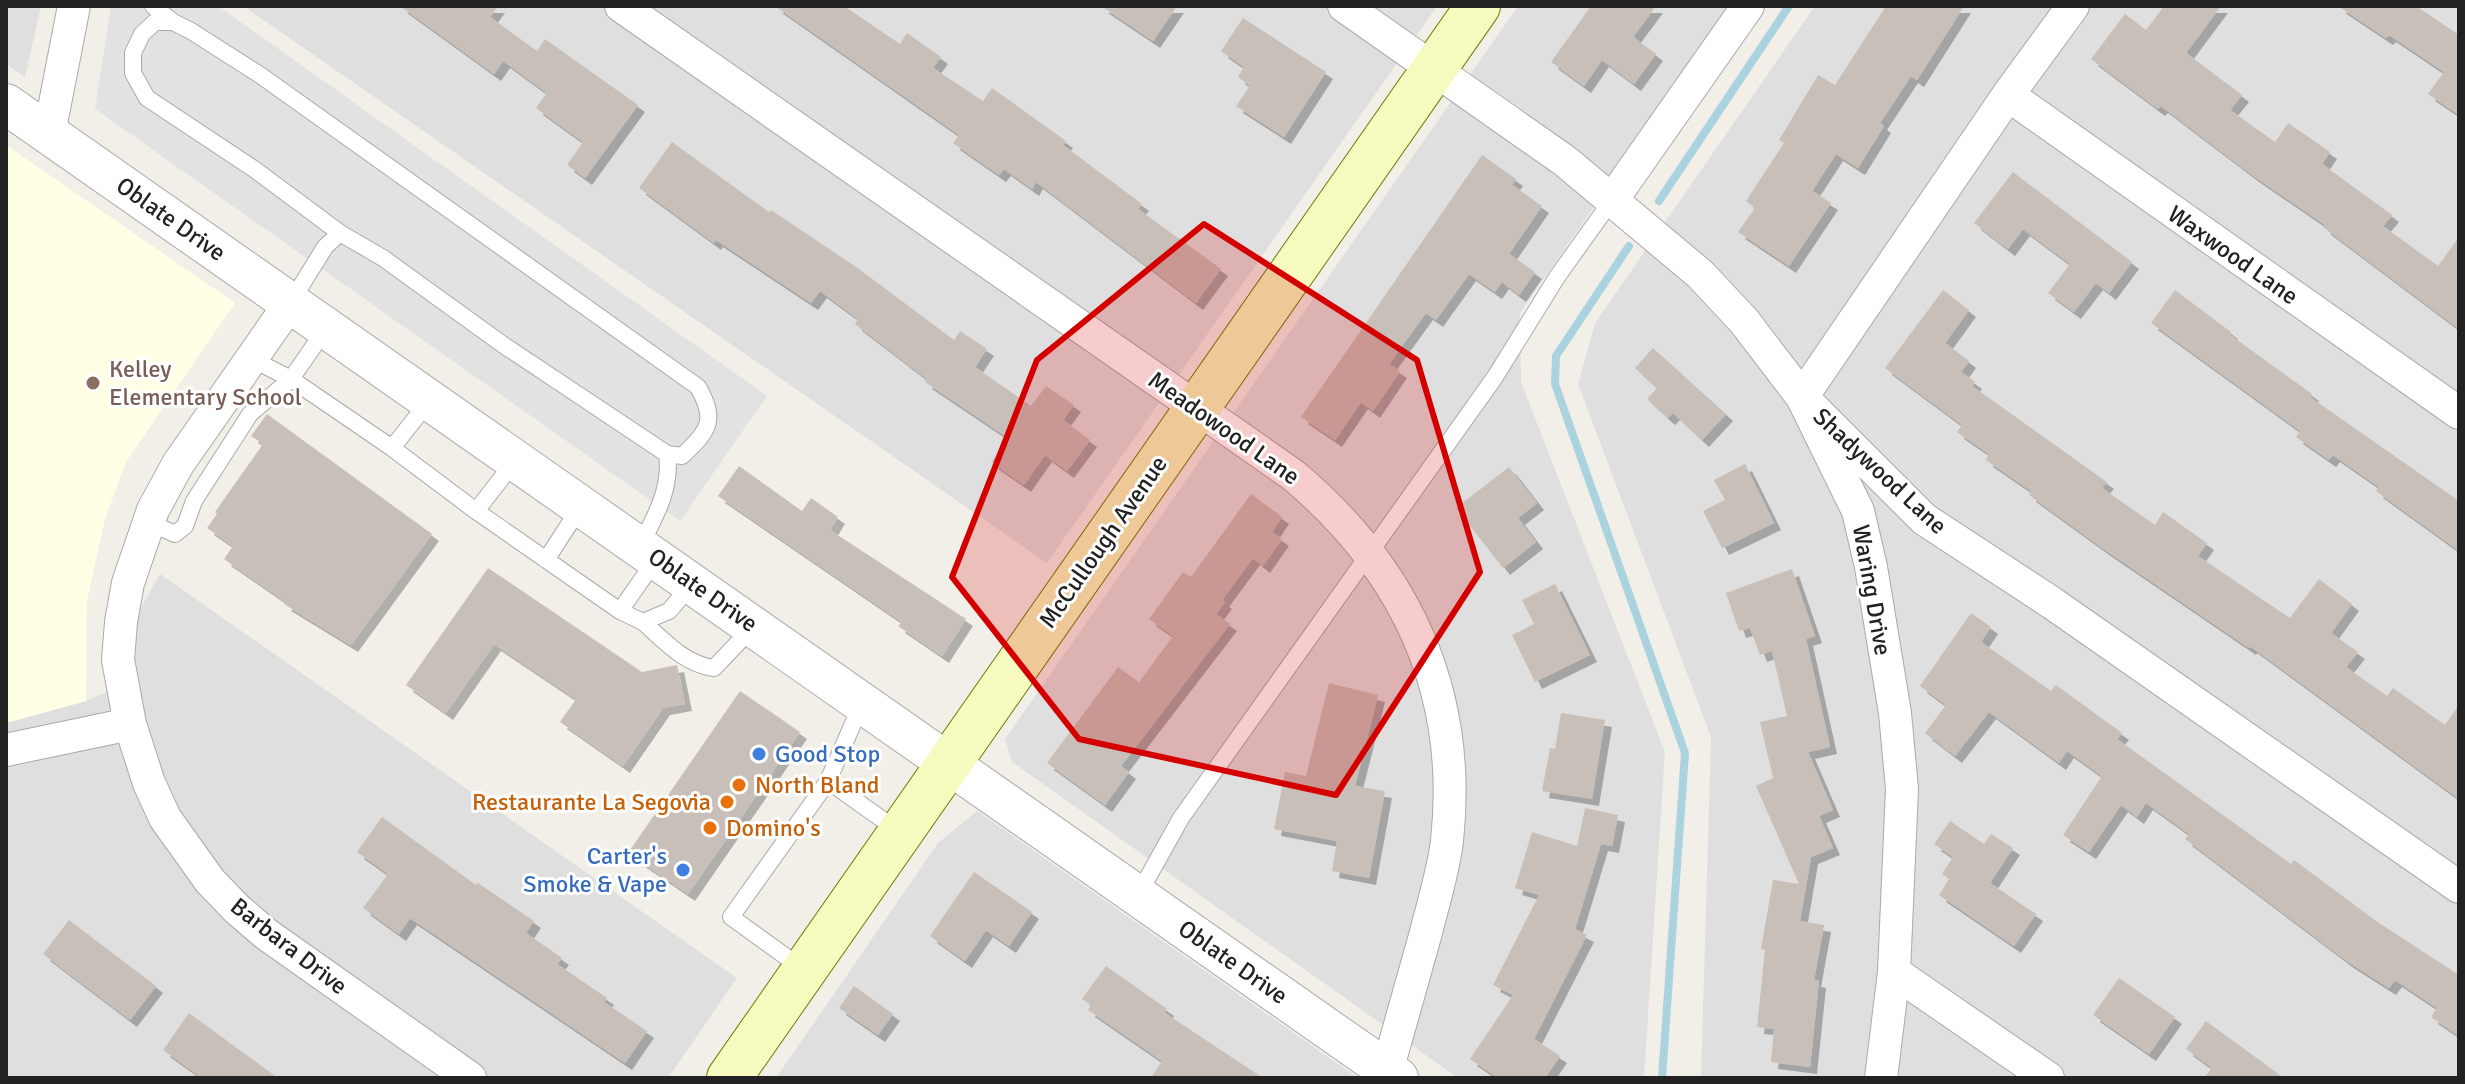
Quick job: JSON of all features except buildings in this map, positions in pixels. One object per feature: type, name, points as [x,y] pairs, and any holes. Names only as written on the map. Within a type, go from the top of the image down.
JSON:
[{"type":"main road","name":"McCullough Avenue","points":[[729,1078],[1478,6]]},
{"type":"street","points":[[49,134],[74,6]]},
{"type":"street","name":"Meadowood Lane","points":[[621,6],[1293,475],[1325,502],[1369,551],[1401,601],[1419,638],[1440,705],[1449,759],[1447,843],[1392,1074]]},
{"type":"street","name":"Shadywood Lane","points":[[1344,6],[1565,161],[1700,274],[1744,321],[1802,397],[1924,519],[2052,603],[2459,887]]},
{"type":"street","points":[[1612,200],[1748,6]]},
{"type":"street","points":[[1802,397],[2008,95],[2073,6]]},
{"type":"street","name":"Waxwood Lane","points":[[2008,95],[2459,413]]},
{"type":"street","name":"Oblate Drive","points":[[6,104],[1392,1074]]},
{"type":"street","name":"Barbara Drive","points":[[291,302],[178,464],[148,522],[128,583],[121,622],[118,660],[130,724],[149,783],[165,818],[186,851],[228,900],[266,934],[470,1078]]},
{"type":"street","name":"Waring Drive","points":[[1802,397],[1858,511],[1871,567],[1895,713],[1902,789],[1894,972],[1881,1078]]},
{"type":"street","points":[[6,750],[130,724]]},
{"type":"street","points":[[1894,972],[2048,1078]]},
{"type":"lane","points":[[153,6],[173,22],[272,84],[698,387],[709,406],[708,426],[696,442],[682,456],[667,454],[502,344],[383,258],[340,233],[254,169],[147,98],[133,73],[133,53],[142,34],[155,22],[173,22]]},
{"type":"lane","points":[[1138,895],[1181,818],[1495,377],[1557,277],[1612,200]]},
{"type":"lane","points":[[291,302],[325,247],[340,233]]},
{"type":"lane","points":[[148,522],[175,534],[185,526],[194,501],[250,414],[291,379],[327,327]]},
{"type":"lane","points":[[252,359],[291,379],[392,448],[476,511],[620,611],[643,622],[679,654],[701,666],[714,668],[754,626]]},
{"type":"lane","points":[[392,448],[430,400]]},
{"type":"lane","points":[[620,611],[648,552],[670,472],[667,454]]},
{"type":"lane","points":[[476,511],[516,459]]},
{"type":"lane","points":[[546,560],[582,505]]},
{"type":"lane","points":[[643,622],[669,611],[693,583]]},
{"type":"lane","points":[[805,969],[731,917],[828,781],[863,702]]},
{"type":"lane","points":[[828,781],[900,833]]},
{"type":"highlighted area","points":[[1204,224],[1417,360],[1480,572],[1336,795],[1079,739],[952,577],[1037,360]]},
{"type":"shaded area","points":[[6,6],[41,6],[25,77],[6,64]]},
{"type":"shaded area","points":[[111,6],[218,6],[767,396],[680,521],[95,109]]},
{"type":"shaded area","points":[[243,6],[1437,6],[1047,563]]},
{"type":"shaded area","points":[[1518,6],[1734,6],[1520,313],[1521,382],[1665,752],[1644,1078],[1458,1078],[1012,762],[1005,739]]},
{"type":"shaded area","points":[[1815,6],[2459,6],[2459,1078],[1701,1078],[1711,737],[1578,384],[1595,323]]},
{"type":"shaded area","name":"Kelley Elementary School","points":[[6,145],[235,303],[126,462],[105,519],[87,601],[86,701],[6,723]]},
{"type":"shaded area","points":[[160,574],[737,978],[668,1078],[6,1078],[6,723],[86,701],[131,682],[134,620]]},
{"type":"shaded area","points":[[977,811],[1358,1078],[776,1078],[938,843]]},
{"type":"waterway","points":[[1659,201],[1789,6]]},
{"type":"waterway","points":[[1629,246],[1556,356],[1555,384],[1685,753],[1662,1078]]},
{"type":"place","name":"Kelley Elementary School","points":[[93,383]]},
{"type":"place","name":"Good Stop","points":[[759,754]]},
{"type":"place","name":"North Bland","points":[[739,785]]},
{"type":"place","name":"Restaurante La Segovia","points":[[727,802]]},
{"type":"place","name":"Domino's","points":[[710,828]]},
{"type":"place","name":"Carter's Smoke & Vape","points":[[683,870]]}]
